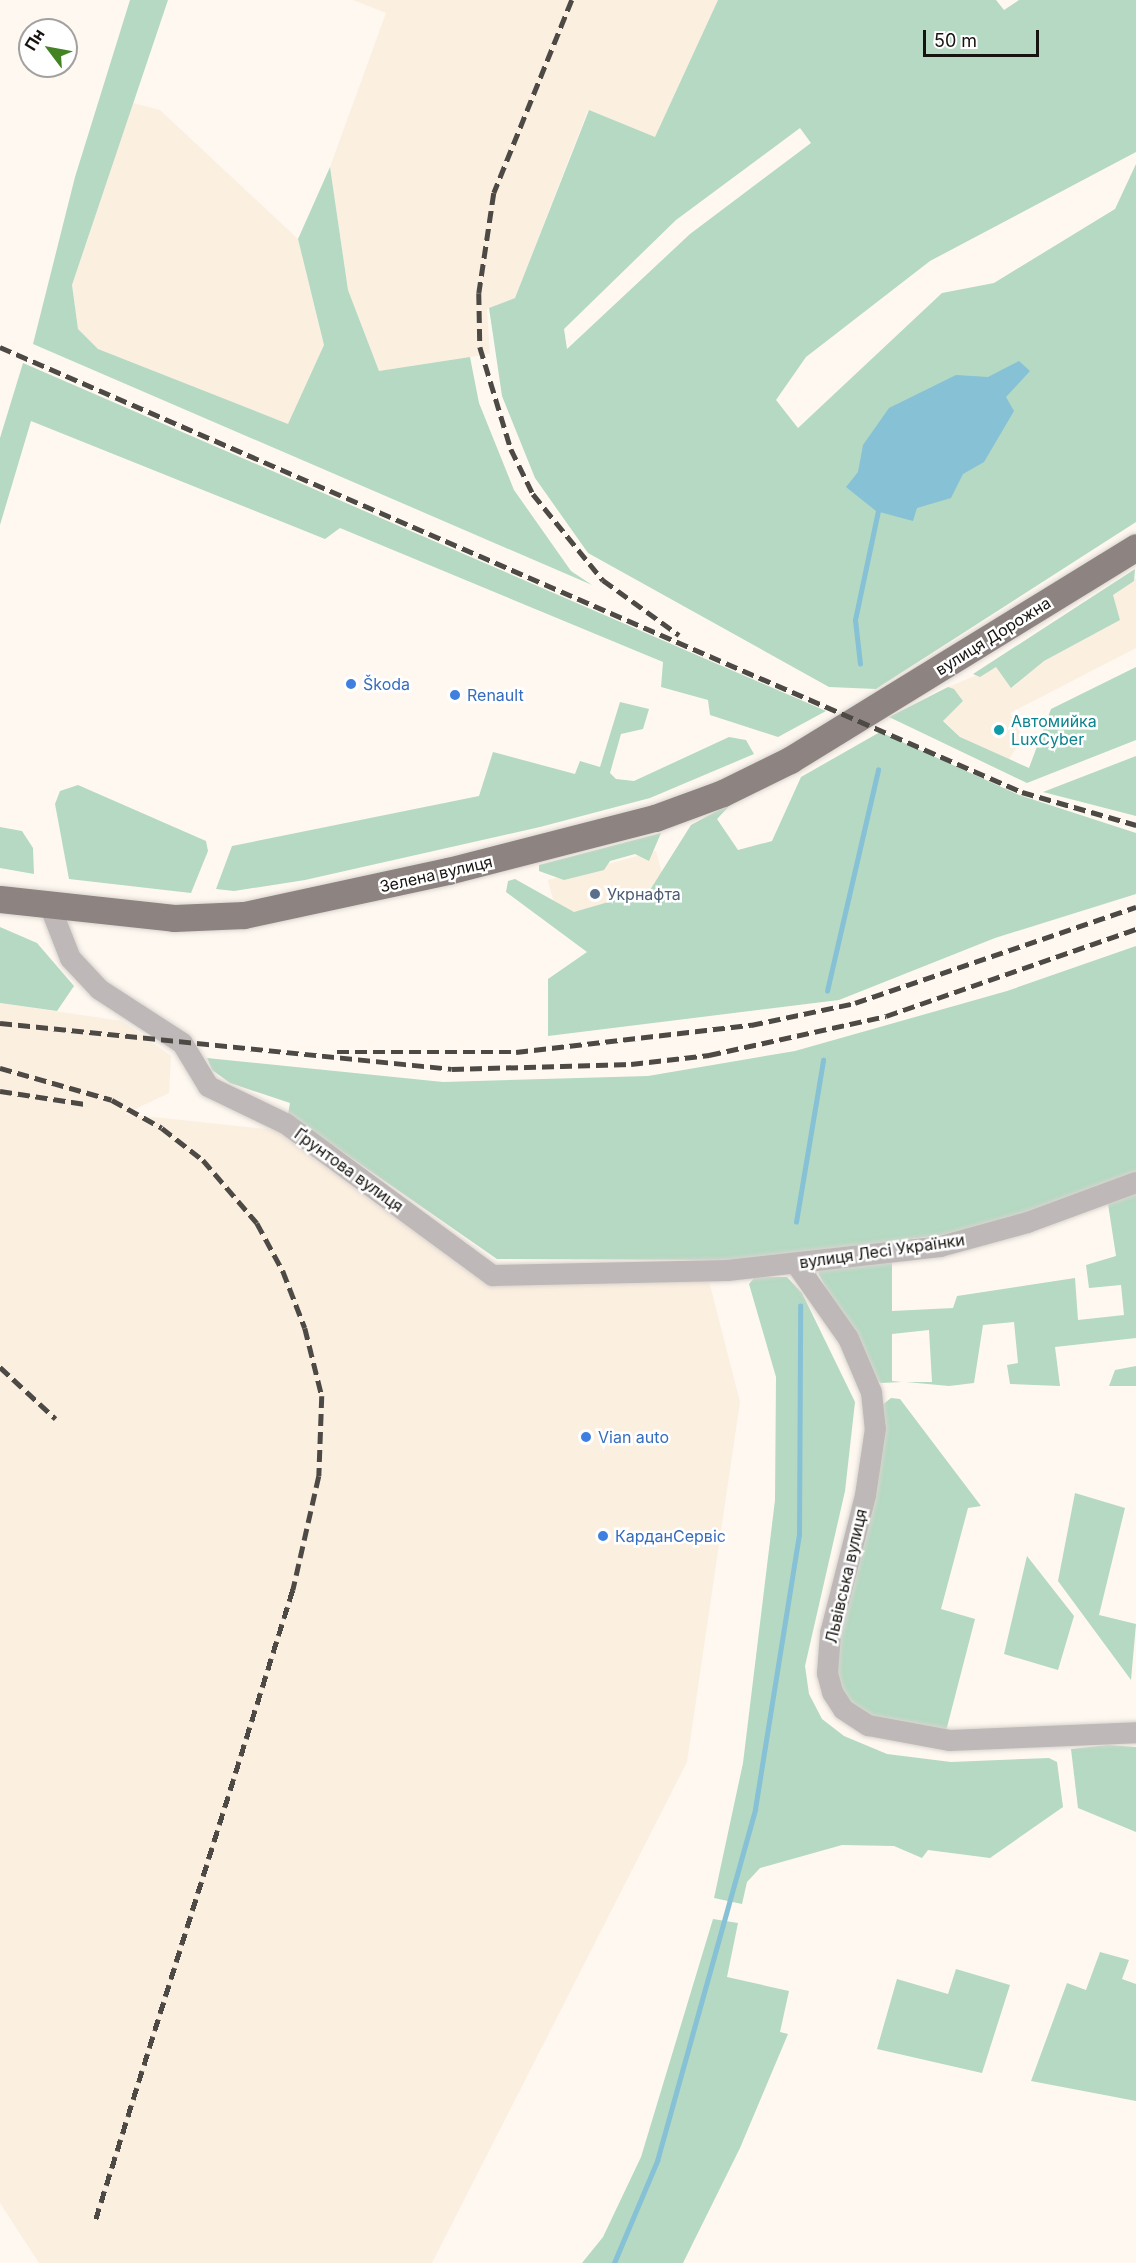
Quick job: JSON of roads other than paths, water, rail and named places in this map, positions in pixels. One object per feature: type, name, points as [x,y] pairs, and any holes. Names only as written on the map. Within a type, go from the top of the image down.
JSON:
[{"type":"main road","name":"вулиця Дорожна","points":[[850,726],[1136,547]]},
{"type":"main road","name":"Зелена вулиця","points":[[0,899],[50,907],[174,918],[244,915],[448,871],[690,807],[782,764],[850,726]]},
{"type":"street","name":"Ґрунтова вулиця","points":[[50,907],[70,958],[99,989],[182,1043],[208,1086],[285,1123],[492,1275],[727,1270]]},
{"type":"street","name":"вулиця Лесі Українки","points":[[727,1270],[796,1264],[981,1237],[1136,1182]]},
{"type":"street","name":"Львівська вулиця","points":[[796,1264],[848,1338],[871,1392],[875,1428],[866,1495],[830,1633],[827,1673],[832,1692],[843,1709],[868,1725],[949,1740],[1136,1732]]},
{"type":"water","points":[[1019,361],[1030,371],[1006,397],[1014,411],[984,462],[963,474],[951,498],[917,508],[913,521],[876,511],[846,487],[858,472],[863,445],[889,408],[956,375],[988,377]]},
{"type":"waterway","points":[[860,664],[855,620],[879,506]]},
{"type":"waterway","points":[[827,991],[878,770]]},
{"type":"waterway","points":[[796,1222],[823,1060]]},
{"type":"waterway","points":[[614,2263],[657,2161],[755,1809],[799,1535],[800,1306]]},
{"type":"railway","points":[[572,0],[494,193],[479,293],[480,347],[511,449],[533,494],[603,580],[679,635]]},
{"type":"railway","points":[[0,347],[1022,792],[1136,825]]},
{"type":"railway","points":[[337,1052],[516,1052],[751,1025],[855,1003],[1136,907]]},
{"type":"railway","points":[[0,1023],[452,1069],[631,1064],[709,1055],[886,1016],[1136,929]]},
{"type":"railway","points":[[0,1068],[112,1100],[162,1128],[203,1160],[257,1223],[283,1271],[305,1328],[322,1396],[319,1476],[293,1590],[96,2219]]},
{"type":"railway","points":[[0,1091],[85,1104]]},
{"type":"railway","points":[[0,1367],[56,1419]]},
{"type":"place","name":"Škoda","points":[[351,684]]},
{"type":"place","name":"Renault","points":[[455,695]]},
{"type":"place","name":"Автомийка LuxCyber","points":[[999,730]]},
{"type":"place","name":"Укрнафта","points":[[595,894]]},
{"type":"place","name":"Vian auto","points":[[586,1437]]},
{"type":"place","name":"КарданСервіс","points":[[603,1536]]}]
